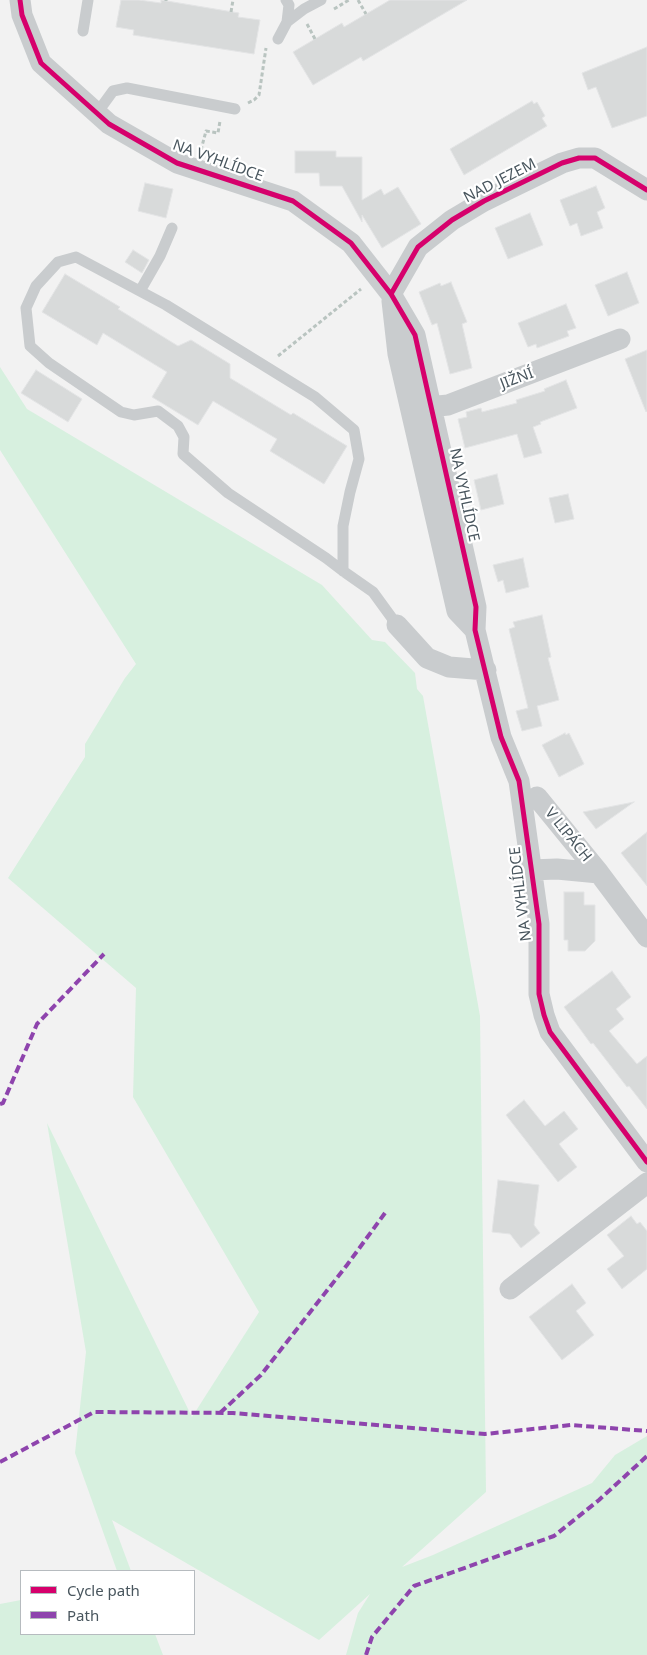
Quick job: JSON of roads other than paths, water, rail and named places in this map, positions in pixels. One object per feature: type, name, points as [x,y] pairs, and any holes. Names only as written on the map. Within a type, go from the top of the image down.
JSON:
[{"type":"street","name":"NA VYHLÍDCE","points":[[20,0],[22,15],[42,63],[96,113],[110,124],[177,163],[293,201],[351,243],[390,294],[415,335],[422,408],[476,606],[475,630],[501,737],[519,781],[539,924],[539,994],[550,1032],[647,1162]]},
{"type":"street","name":"NAD JEZEM","points":[[390,294],[418,247],[452,220],[484,201],[562,163],[579,158],[595,158],[647,190]]},
{"type":"street","name":"JIŽNÍ","points":[[422,408],[448,405],[620,339]]},
{"type":"street","points":[[397,625],[428,658],[449,667],[486,670]]},
{"type":"street","name":"V LIPÁCH","points":[[537,798],[647,937]]},
{"type":"street","name":"V LIPÁCH","points":[[531,870],[557,869],[598,873]]},
{"type":"street","points":[[510,1289],[647,1183]]},
{"type":"lane","points":[[83,31],[88,0]]},
{"type":"lane","points":[[278,39],[287,22],[289,5],[286,0]]},
{"type":"lane","points":[[287,22],[304,9],[321,0]]},
{"type":"lane","points":[[96,113],[113,91],[127,88],[235,109]]},
{"type":"lane","points":[[140,290],[160,256],[172,228]]},
{"type":"lane","points":[[343,570],[343,526],[359,459],[354,430],[315,397],[166,304],[76,257],[58,262],[36,286],[26,308],[30,346],[49,363],[121,412],[134,415],[158,411],[178,426],[184,437],[183,454],[228,492],[373,592],[397,625]]}]
